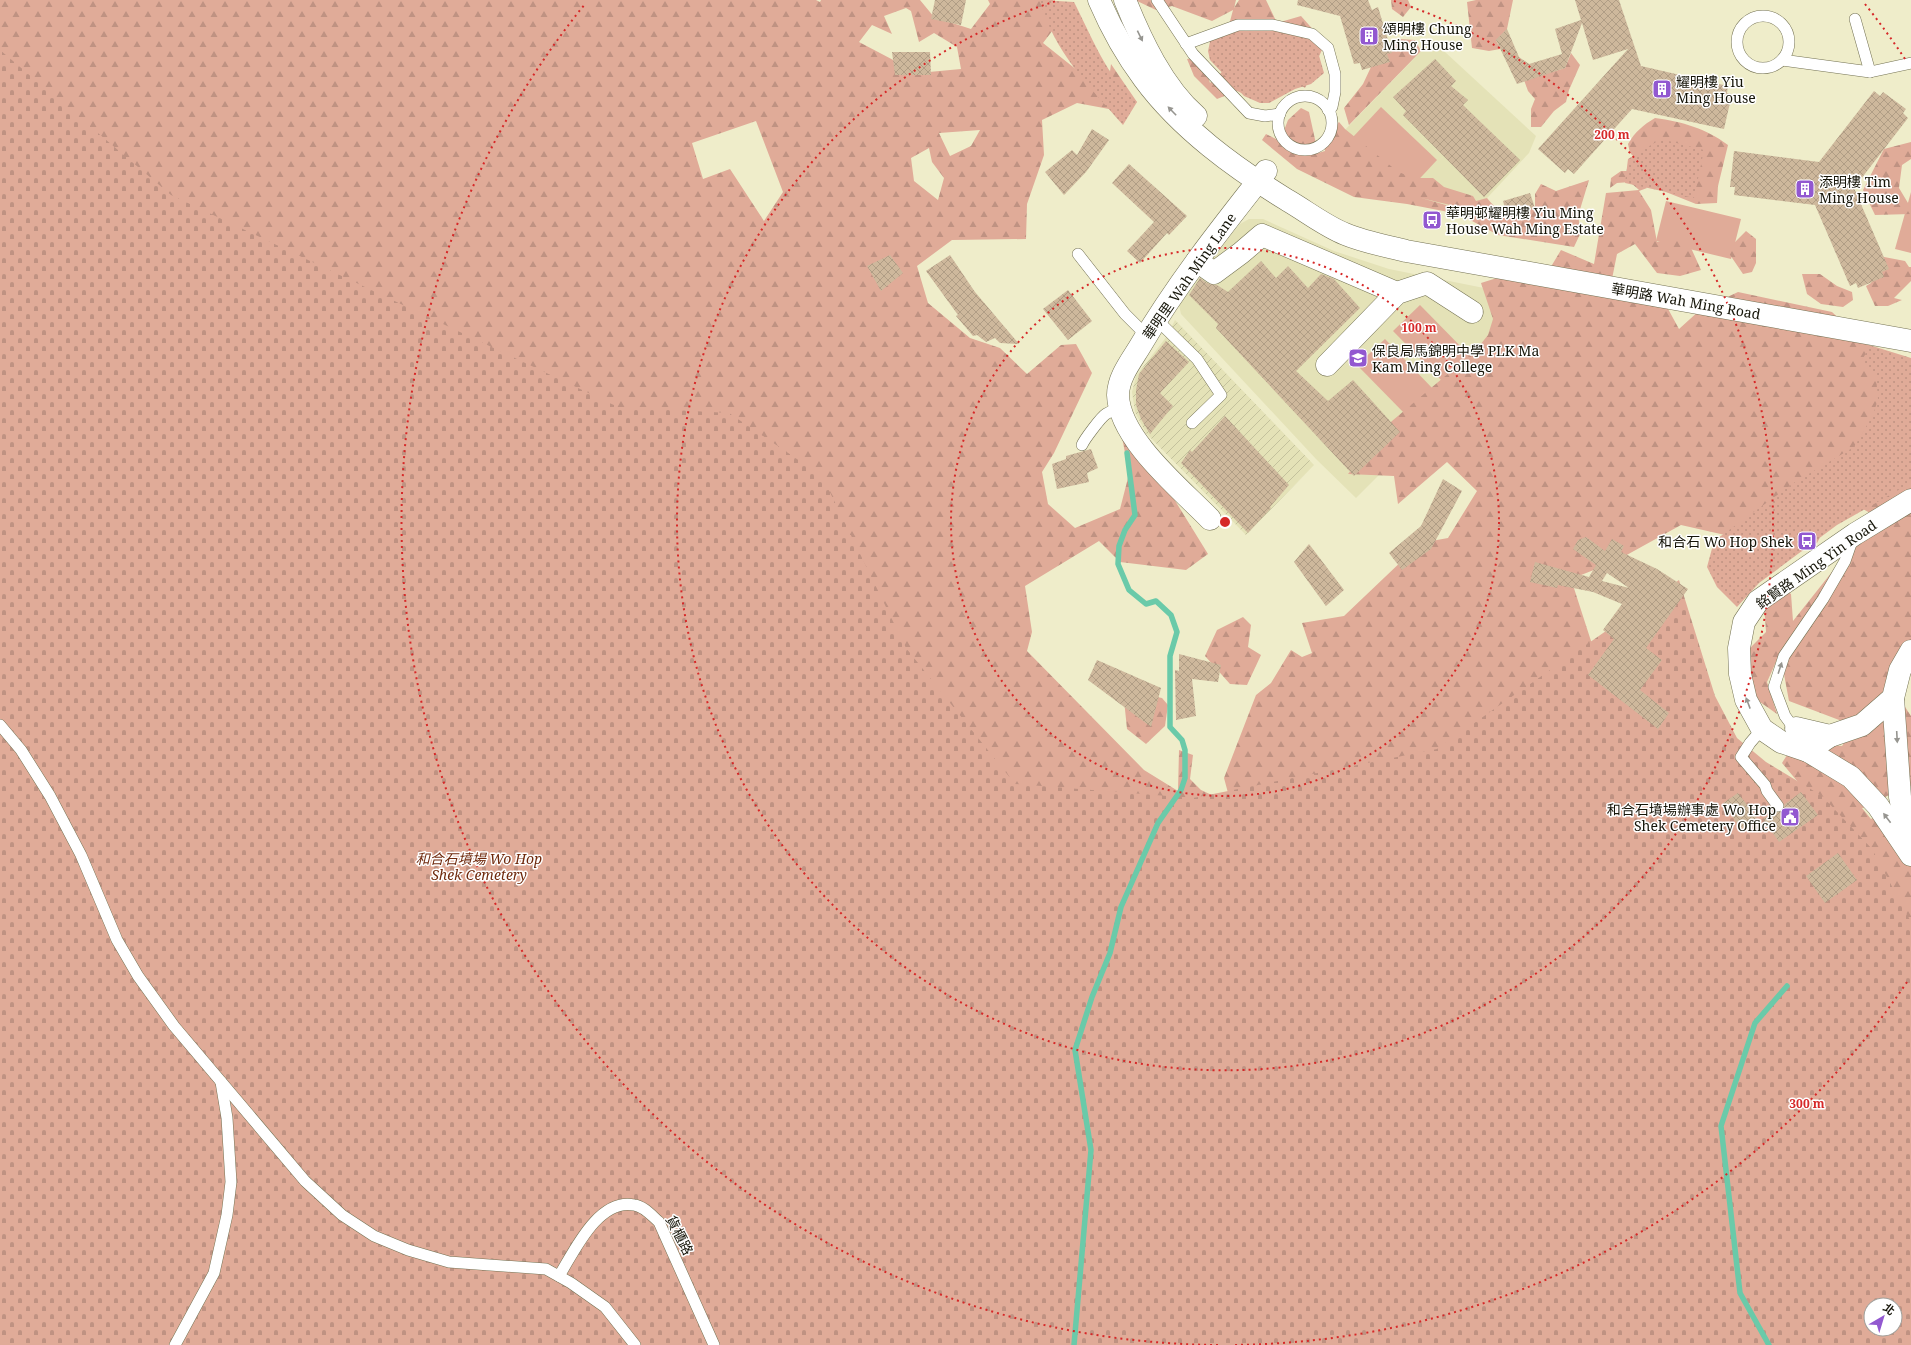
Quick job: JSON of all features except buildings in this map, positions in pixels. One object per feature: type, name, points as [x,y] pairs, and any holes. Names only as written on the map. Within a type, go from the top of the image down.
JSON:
[{"type":"street","name":"華明路 Wah Ming Road","points":[[1099,0],[1116,36],[1144,80],[1172,113],[1207,143],[1262,176],[1351,222],[1391,239],[1462,260],[1911,341]]},
{"type":"street","name":"華明路 Wah Ming Road","points":[[1125,0],[1139,36],[1177,95],[1194,114],[1220,136],[1262,176]]},
{"type":"street","name":"華明里 Wah Ming Lane","points":[[1210,519],[1143,450],[1130,432],[1118,394],[1124,373],[1151,327],[1197,261],[1262,176]]},
{"type":"street","points":[[1197,261],[1214,273],[1241,253],[1262,234],[1397,294]]},
{"type":"street","points":[[1327,365],[1397,294],[1427,283],[1472,312]]},
{"type":"street","name":"銘賢路 Ming Yin Road","points":[[1910,853],[1878,806],[1851,777],[1801,742],[1781,742],[1762,729],[1746,700],[1740,674],[1739,648],[1744,622],[1758,601],[1855,534],[1911,500]]},
{"type":"street","name":"銘賢路 Ming Yin Road","points":[[1890,514],[1911,514]]},
{"type":"street","name":"銘賢路 Ming Yin Road","points":[[1910,853],[1900,796],[1893,698],[1900,670],[1911,651]]},
{"type":"street","points":[[1801,742],[1830,736],[1862,725],[1893,698]]},
{"type":"lane","points":[[1157,0],[1193,54],[1249,113],[1265,116],[1280,114]]},
{"type":"lane","points":[[1782,60],[1787,53],[1789,35],[1779,20],[1770,16],[1761,15],[1752,17],[1745,22],[1737,38],[1737,46],[1745,60],[1751,65],[1763,68],[1775,65],[1782,60],[1870,72],[1911,63]]},
{"type":"lane","points":[[1855,19],[1870,72]]},
{"type":"lane","points":[[1186,44],[1238,25],[1273,25],[1312,34],[1328,48],[1335,74],[1335,92],[1332,107],[1328,110]]},
{"type":"lane","points":[[1309,96],[1318,99],[1328,110],[1332,121],[1331,131],[1327,139],[1313,149],[1305,150],[1296,148],[1283,138],[1279,130],[1278,122],[1280,114],[1284,106],[1291,100],[1309,96]]},
{"type":"lane","points":[[1078,254],[1125,314],[1151,327],[1197,359],[1221,395],[1192,423]]},
{"type":"lane","points":[[1082,444],[1084,439],[1106,414],[1121,406]]},
{"type":"lane","points":[[1801,742],[1785,716],[1774,687],[1784,656],[1823,599],[1845,561],[1855,534]]},
{"type":"lane","points":[[0,725],[21,750],[50,796],[81,855],[117,940],[138,976],[174,1026],[305,1181],[342,1215],[374,1236],[408,1250],[449,1262],[546,1269],[605,1307],[635,1345]]},
{"type":"lane","points":[[1762,729],[1741,757],[1765,785],[1767,791],[1778,806]]},
{"type":"lane","points":[[175,1345],[214,1273],[227,1215],[231,1182],[227,1118],[221,1082]]},
{"type":"lane","name":"貨櫃路","points":[[558,1276],[592,1223],[619,1205],[634,1204],[646,1210],[659,1222],[714,1345]]},
{"type":"shaded area","points":[[1432,40],[1536,136],[1529,153],[1475,211],[1402,195],[1339,136]]},
{"type":"shaded area","name":"保良局馬錦明中學 PLK Ma Kam Ming College","points":[[1249,219],[1263,219],[1334,251],[1389,269],[1509,293],[1509,327],[1407,447],[1356,498],[1316,459],[1181,314],[1179,305],[1230,236],[1240,224]]},
{"type":"shaded area","points":[[1175,320],[1314,465],[1246,535],[1146,433],[1135,412],[1132,392],[1136,376],[1167,336]]},
{"type":"green space","points":[[0,0],[816,0],[820,2],[821,0],[920,0],[934,17],[971,29],[990,4],[988,0],[1053,0],[1056,26],[1043,43],[1107,94],[1111,64],[1137,102],[1125,112],[1077,103],[1042,120],[1044,155],[1027,204],[1026,239],[952,240],[917,266],[928,303],[970,338],[1000,348],[1027,374],[1061,345],[1076,344],[1092,373],[1054,453],[1042,472],[1048,504],[1075,528],[1120,509],[1129,474],[1122,437],[1166,486],[1208,554],[1186,570],[1120,562],[1099,541],[1025,586],[1032,632],[1027,651],[1144,770],[1178,791],[1179,750],[1193,755],[1190,779],[1201,790],[1231,804],[1224,778],[1256,695],[1271,683],[1291,650],[1302,657],[1312,653],[1302,623],[1344,616],[1406,557],[1426,542],[1448,538],[1477,491],[1447,462],[1398,504],[1394,476],[1348,474],[1392,421],[1476,350],[1488,335],[1493,319],[1481,283],[1519,271],[1546,275],[1561,250],[1594,264],[1606,193],[1639,190],[1630,182],[1617,183],[1610,188],[1611,178],[1621,171],[1633,171],[1647,188],[1639,191],[1651,210],[1657,242],[1687,239],[1701,270],[1680,276],[1657,273],[1635,244],[1617,254],[1610,289],[1661,296],[1679,329],[1700,310],[1738,292],[1832,312],[1866,344],[1911,358],[1911,643],[1888,681],[1911,716],[1911,786],[1887,796],[1869,807],[1862,808],[1871,819],[1894,807],[1911,827],[1911,1071],[1305,964],[0,180]],"holes":[[[906,8],[911,11],[919,42],[934,33],[957,47],[961,69],[918,73],[859,42],[872,25],[892,34],[884,16]],[[756,121],[783,192],[764,221],[730,169],[703,179],[692,143]],[[980,130],[971,146],[950,156],[939,133]],[[929,148],[932,162],[944,178],[938,200],[914,181],[911,158]],[[1847,500],[1870,513],[1875,530],[1843,558],[1793,621],[1791,594],[1772,580],[1758,597],[1765,617],[1766,632],[1750,648],[1748,684],[1760,702],[1777,714],[1767,682],[1780,653],[1789,701],[1855,726],[1842,746],[1814,743],[1794,744],[1782,763],[1813,800],[1601,672],[1571,579],[1614,562],[1681,525],[1800,552],[1817,543],[1825,528]]]},
{"type":"green space","points":[[1040,0],[1074,2],[1093,42],[1109,70],[1127,94],[1137,102],[1123,125],[1086,82],[1063,52],[1046,18]]},
{"type":"green space","points":[[1135,0],[1236,0],[1234,8],[1239,0],[1266,0],[1277,23],[1301,16],[1325,43],[1305,88],[1270,66],[1256,99],[1237,91],[1217,99],[1194,76],[1187,59],[1203,58],[1210,83],[1223,71],[1221,55],[1233,10],[1212,21],[1172,6],[1156,10]]},
{"type":"green space","points":[[1391,0],[1408,0],[1411,7],[1403,17],[1392,9]]},
{"type":"green space","points":[[1476,0],[1513,0],[1507,29],[1496,40],[1500,49],[1489,51],[1472,48],[1467,2]]},
{"type":"green space","points":[[1263,19],[1282,22],[1312,31],[1324,73],[1311,84],[1295,89],[1269,103],[1260,103],[1244,96],[1210,60],[1208,51],[1211,37],[1219,30]]},
{"type":"green space","points":[[1400,39],[1415,40],[1421,51],[1349,125],[1344,108],[1363,84],[1371,67]]},
{"type":"green space","name":"和合石墳場 Wo Hop Shek Cemetery","points":[[0,50],[171,195],[618,407],[729,413],[822,476],[906,648],[1015,784],[1193,798],[1437,749],[1679,580],[1715,696],[1737,738],[1766,762],[1822,796],[1872,849],[1911,922],[1911,1345],[0,1345]]},
{"type":"green space","points":[[1571,53],[1580,65],[1569,90],[1566,102],[1554,111],[1541,127],[1531,127],[1531,109],[1535,99],[1528,91],[1524,80],[1565,68]]},
{"type":"green space","points":[[1381,107],[1437,160],[1409,190],[1353,137]]},
{"type":"green space","points":[[1301,108],[1309,112],[1318,153],[1325,151],[1324,136],[1339,122],[1345,129],[1397,171],[1412,178],[1433,178],[1444,187],[1473,196],[1476,201],[1487,198],[1498,209],[1508,213],[1520,212],[1535,208],[1535,194],[1541,184],[1556,191],[1589,180],[1578,216],[1581,232],[1574,247],[1498,235],[1459,214],[1407,204],[1354,197],[1297,169],[1262,140],[1266,134],[1280,141],[1288,120]],"holes":[[[1421,198],[1475,211],[1481,205],[1475,213]]]},
{"type":"green space","points":[[1655,118],[1702,130],[1728,145],[1718,186],[1717,203],[1696,204],[1666,192],[1643,156],[1633,156],[1630,153],[1628,144],[1633,136]]},
{"type":"green space","points":[[1661,139],[1704,150],[1694,198],[1625,183],[1628,159]]},
{"type":"green space","points":[[1911,142],[1911,159],[1902,165],[1899,188],[1911,208],[1911,214],[1875,215],[1863,190],[1884,149]]},
{"type":"green space","points":[[1911,192],[1911,253],[1895,249]]},
{"type":"green space","points":[[1666,201],[1741,219],[1731,259],[1656,241]]},
{"type":"green space","points":[[1746,231],[1756,239],[1756,263],[1752,272],[1743,274],[1726,249]]},
{"type":"green space","points":[[1879,256],[1905,261],[1909,267],[1911,267],[1911,281],[1894,298],[1902,300],[1888,306],[1875,306],[1866,286],[1871,283]]},
{"type":"green space","points":[[1802,274],[1820,274],[1837,286],[1852,292],[1853,300],[1843,307],[1821,304],[1807,294]]},
{"type":"green space","points":[[1420,305],[1470,356],[1443,382],[1393,331]]},
{"type":"green space","points":[[1385,339],[1434,390],[1407,416],[1357,365]]},
{"type":"green space","points":[[1870,346],[1911,360],[1911,483],[1837,525],[1759,583],[1737,607],[1717,587],[1707,567],[1714,541],[1795,482],[1854,447],[1873,415],[1878,399],[1876,377],[1861,362]]},
{"type":"green space","points":[[1243,617],[1251,625],[1248,647],[1261,655],[1247,685],[1230,684],[1205,656],[1217,630]]},
{"type":"green space","points":[[1123,690],[1162,698],[1168,705],[1165,726],[1146,744],[1127,729]]},
{"type":"waterway","points":[[1074,1345],[1091,1150],[1075,1050],[1092,997],[1110,953],[1121,907],[1158,823],[1181,790],[1185,778],[1185,750],[1182,740],[1170,727],[1170,656],[1177,632],[1171,615],[1156,601],[1146,604],[1129,590],[1118,564],[1119,546],[1125,530],[1135,515],[1127,453]]},
{"type":"waterway","points":[[1769,1345],[1740,1293],[1721,1126],[1755,1023],[1787,986]]},
{"type":"place","name":"頌明樓 Chung Ming House","points":[[1369,36]]},
{"type":"place","name":"耀明樓 Yiu Ming House","points":[[1662,89]]},
{"type":"place","name":"添明樓 Tim Ming House","points":[[1805,189]]},
{"type":"place","name":"華明邨耀明樓 Yiu Ming House Wah Ming Estate","points":[[1432,220]]},
{"type":"place","name":"保良局馬錦明中學 PLK Ma Kam Ming College","points":[[1358,358]]},
{"type":"place","name":"和合石 Wo Hop Shek","points":[[1807,541]]},
{"type":"place","name":"和合石墳場辦事處 Wo Hop Shek Cemetery Office","points":[[1790,817]]}]
